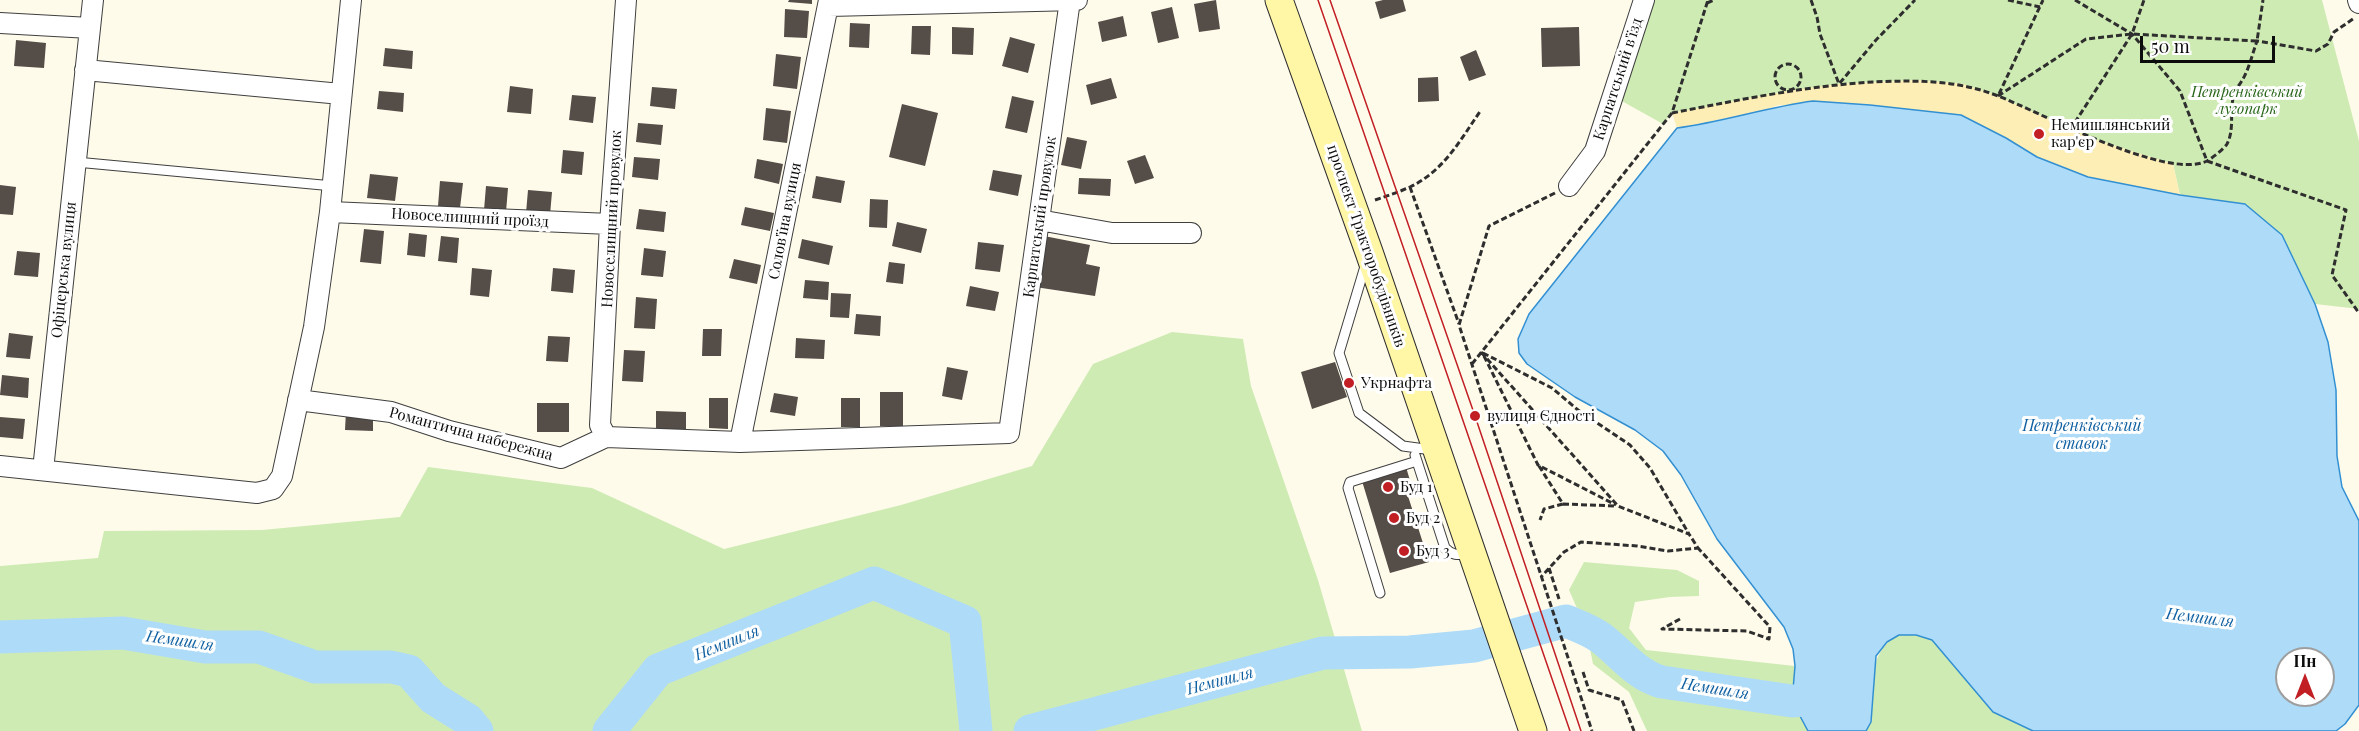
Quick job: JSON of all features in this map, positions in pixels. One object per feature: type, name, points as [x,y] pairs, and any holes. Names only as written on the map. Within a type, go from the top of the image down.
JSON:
[{"type":"main road","name":"проспект Тракторобудівників","points":[[1279,0],[1369,252],[1422,453],[1472,553],[1530,720]]},
{"type":"street","name":"Офіцерська вулиця","points":[[43,470],[93,0]]},
{"type":"street","points":[[0,466],[257,493],[273,489],[282,476],[314,327],[333,186],[351,0]]},
{"type":"street","name":"Новоселищний провулок","points":[[606,437],[600,425],[610,224],[626,0]]},
{"type":"street","points":[[829,3],[1072,0]]},
{"type":"street","name":"Карпатський провулок","points":[[1009,433],[1072,0]]},
{"type":"street","name":"Карпатський в'їзд","points":[[1569,186],[1595,151],[1644,0]]},
{"type":"street","name":"Солов'їна вулиця","points":[[740,442],[829,3]]},
{"type":"street","points":[[0,23],[90,28]]},
{"type":"street","points":[[85,70],[341,94]]},
{"type":"street","name":"Новоселищний проїзд","points":[[330,212],[610,224]]},
{"type":"street","points":[[1039,220],[1112,233],[1191,233]]},
{"type":"street","name":"Романтична набережна","points":[[298,400],[391,412],[449,431],[561,458],[606,437],[740,442],[1009,433]]},
{"type":"lane","points":[[76,162],[333,186]]},
{"type":"lane","points":[[1369,252],[1339,353],[1359,413],[1403,446],[1422,453]]},
{"type":"lane","points":[[1380,593],[1348,488],[1350,482],[1422,453]]},
{"type":"path","points":[[1472,364],[1672,113],[1707,2],[1714,0]]},
{"type":"path","points":[[1811,0],[1820,34],[1839,84]]},
{"type":"path","points":[[1839,84],[1876,40],[1916,0]]},
{"type":"path","points":[[2008,0],[2040,7]]},
{"type":"path","points":[[1998,96],[2043,0]]},
{"type":"path","points":[[2075,0],[2132,34],[2180,91],[2207,161],[2346,210],[2332,275],[2359,314]]},
{"type":"path","points":[[2070,130],[2132,34],[2144,0]]},
{"type":"path","points":[[1672,113],[1792,90],[1839,84],[1917,80],[1963,84],[1998,96],[2070,130],[2173,164],[2190,166],[2207,161],[2227,145],[2234,93],[2245,75],[2257,41],[2263,0]]},
{"type":"path","points":[[1998,96],[2086,39],[2132,34],[2257,41],[2316,51],[2328,44],[2334,32],[2359,16]]},
{"type":"path","points":[[1784,64],[1792,64],[1801,73],[1801,81],[1792,90],[1783,89],[1775,78],[1777,69],[1784,64]]},
{"type":"path","points":[[1375,200],[1410,187],[1429,176],[1447,160],[1481,110]]},
{"type":"path","points":[[1459,325],[1489,226],[1569,186]]},
{"type":"path","points":[[1410,187],[1459,325],[1592,731]]},
{"type":"path","points":[[1481,352],[1538,465],[1563,504]]},
{"type":"path","points":[[1481,352],[1618,506]]},
{"type":"path","points":[[1481,352],[1552,388],[1578,410],[1630,445],[1650,468],[1698,548],[1770,627],[1769,639],[1747,631],[1662,629],[1680,619]]},
{"type":"path","points":[[1538,465],[1618,506],[1689,534]]},
{"type":"path","points":[[1540,520],[1544,509],[1563,504],[1618,506]]},
{"type":"path","points":[[1541,577],[1564,552],[1581,542],[1668,551],[1698,548]]},
{"type":"path","points":[[1549,568],[1559,599]]},
{"type":"path","points":[[1582,672],[1589,690],[1622,700],[1634,731]]},
{"type":"green space","name":"Петренківський лугопарк","points":[[1651,0],[2322,0],[2359,141],[2359,309],[2315,304],[2282,235],[2245,204],[2180,195],[2173,164],[2093,139],[1963,84],[1917,80],[1839,84],[1672,113],[1663,124],[1620,100]]},
{"type":"green space","points":[[1172,332],[1243,339],[1251,386],[1318,580],[1362,731],[0,731],[0,566],[98,558],[104,531],[262,530],[400,517],[428,467],[592,488],[724,549],[901,505],[1032,466],[1093,364]]},
{"type":"green space","points":[[1584,562],[1677,570],[1699,581],[1699,596],[1635,602],[1629,628],[1646,650],[1795,666],[1792,701],[1808,731],[1647,731],[1629,692],[1593,664],[1586,629],[1569,590]]},
{"type":"green space","points":[[1899,634],[1916,635],[1932,640],[1993,712],[2033,731],[1866,731],[1871,722],[1876,662],[1888,642]]},
{"type":"sand","name":"Немишлянський кар'єр","points":[[1917,80],[1963,84],[1998,96],[2093,139],[2173,164],[2180,195],[2088,177],[2037,157],[1961,115],[1779,105],[1758,112],[1677,128],[1672,113],[1792,90],[1839,84]]},
{"type":"water","name":"Петренківський ставок","points":[[1813,101],[1961,115],[2037,157],[2088,177],[2180,195],[2245,204],[2282,235],[2315,304],[2328,342],[2336,390],[2337,456],[2342,487],[2359,521],[2359,705],[2345,724],[2336,731],[2033,731],[1993,712],[1932,640],[1916,635],[1899,635],[1887,642],[1876,656],[1871,722],[1866,731],[1808,731],[1792,701],[1795,666],[1793,649],[1784,627],[1717,539],[1681,475],[1663,451],[1635,430],[1575,397],[1527,364],[1519,353],[1518,339],[1529,314],[1677,128]]},
{"type":"building","points":[[789,0],[812,0],[812,4],[788,2]]},
{"type":"building","points":[[1216,0],[1220,29],[1199,32],[1194,4]]},
{"type":"building","points":[[1403,0],[1406,11],[1380,19],[1375,2]]},
{"type":"building","points":[[1172,7],[1179,38],[1158,43],[1151,12]]},
{"type":"building","points":[[785,9],[809,11],[807,38],[784,37]]},
{"type":"building","points":[[1123,16],[1127,36],[1102,42],[1098,22]]},
{"type":"building","points":[[850,23],[870,24],[869,48],[849,47]]},
{"type":"building","points":[[912,26],[931,26],[930,55],[911,54]]},
{"type":"building","points":[[952,27],[974,28],[973,55],[952,54]]},
{"type":"building","points":[[1579,27],[1580,66],[1542,67],[1541,28]]},
{"type":"building","points":[[1010,37],[1035,44],[1028,73],[1002,66]]},
{"type":"building","points":[[16,40],[46,43],[44,68],[14,66]]},
{"type":"building","points":[[385,48],[413,51],[412,69],[383,66]]},
{"type":"building","points":[[1476,50],[1486,75],[1469,81],[1460,57]]},
{"type":"building","points":[[776,54],[801,57],[797,89],[773,86]]},
{"type":"building","points":[[1438,77],[1439,101],[1418,102],[1418,78]]},
{"type":"building","points":[[1111,78],[1117,98],[1091,105],[1086,85]]},
{"type":"building","points":[[510,86],[533,89],[531,114],[507,112]]},
{"type":"building","points":[[652,87],[677,89],[675,109],[650,106]]},
{"type":"building","points":[[379,91],[404,93],[403,112],[377,109]]},
{"type":"building","points":[[572,95],[596,97],[593,123],[569,120]]},
{"type":"building","points":[[1012,96],[1034,101],[1027,133],[1005,128]]},
{"type":"building","points":[[902,104],[938,113],[925,166],[889,157]]},
{"type":"building","points":[[766,108],[791,111],[787,143],[763,140]]},
{"type":"building","points":[[638,123],[663,125],[661,145],[636,142]]},
{"type":"building","points":[[1067,137],[1087,141],[1081,169],[1061,165]]},
{"type":"building","points":[[563,150],[584,152],[582,175],[561,173]]},
{"type":"building","points":[[1145,155],[1154,178],[1135,184],[1127,161]]},
{"type":"building","points":[[634,157],[660,159],[658,180],[632,177]]},
{"type":"building","points":[[757,159],[783,164],[779,184],[754,178]]},
{"type":"building","points":[[993,170],[1022,175],[1018,196],[989,190]]},
{"type":"building","points":[[370,174],[398,177],[395,201],[367,198]]},
{"type":"building","points":[[816,176],[845,181],[841,203],[812,198]]},
{"type":"building","points":[[1079,178],[1111,179],[1110,196],[1078,194]]},
{"type":"building","points":[[440,181],[463,183],[460,208],[438,206]]},
{"type":"building","points":[[0,185],[16,187],[13,215],[0,214]]},
{"type":"building","points":[[486,186],[508,188],[506,212],[484,210]]},
{"type":"building","points":[[528,190],[552,192],[550,215],[526,213]]},
{"type":"building","points":[[870,199],[888,200],[887,228],[869,227]]},
{"type":"building","points":[[745,207],[774,213],[770,231],[741,225]]},
{"type":"building","points":[[639,209],[666,212],[664,232],[636,229]]},
{"type":"building","points":[[897,222],[927,229],[921,253],[892,246]]},
{"type":"building","points":[[364,229],[384,231],[381,264],[360,262]]},
{"type":"building","points":[[409,233],[427,235],[425,257],[407,255]]},
{"type":"building","points":[[441,236],[459,238],[457,263],[438,261]]},
{"type":"building","points":[[1044,236],[1090,245],[1086,264],[1100,267],[1095,296],[1035,287]]},
{"type":"building","points":[[802,239],[833,246],[829,265],[798,258]]},
{"type":"building","points":[[978,242],[1004,245],[1000,272],[975,269]]},
{"type":"building","points":[[644,248],[666,251],[663,277],[641,275]]},
{"type":"building","points":[[17,251],[40,253],[38,277],[14,275]]},
{"type":"building","points":[[734,259],[761,265],[757,284],[729,278]]},
{"type":"building","points":[[889,262],[905,264],[903,284],[886,282]]},
{"type":"building","points":[[472,268],[492,270],[489,297],[470,295]]},
{"type":"building","points":[[553,268],[575,270],[573,293],[551,291]]},
{"type":"building","points":[[805,280],[829,282],[828,300],[803,298]]},
{"type":"building","points":[[970,286],[999,292],[995,311],[966,306]]},
{"type":"building","points":[[831,293],[851,294],[849,318],[830,317]]},
{"type":"building","points":[[636,297],[657,299],[655,329],[634,328]]},
{"type":"building","points":[[856,314],[881,316],[880,336],[854,334]]},
{"type":"building","points":[[703,329],[722,329],[721,356],[702,356]]},
{"type":"building","points":[[9,333],[33,336],[30,359],[6,357]]},
{"type":"building","points":[[548,336],[570,337],[568,362],[546,361]]},
{"type":"building","points":[[796,338],[825,340],[824,359],[795,358]]},
{"type":"building","points":[[624,350],[645,351],[643,382],[622,381]]},
{"type":"building","points":[[1335,362],[1347,397],[1312,409],[1301,372]]},
{"type":"building","points":[[947,367],[968,371],[962,400],[942,396]]},
{"type":"building","points":[[2,375],[29,378],[28,398],[0,395]]},
{"type":"building","points":[[880,392],[903,392],[903,426],[880,426]]},
{"type":"building","points":[[774,393],[798,397],[795,416],[770,412]]},
{"type":"building","points":[[709,398],[728,398],[728,429],[709,428]]},
{"type":"building","points":[[841,398],[860,398],[860,427],[841,427]]},
{"type":"building","points":[[537,403],[569,403],[569,432],[537,432]]},
{"type":"building","points":[[346,411],[373,411],[373,431],[345,430]]},
{"type":"building","points":[[656,411],[686,412],[686,432],[656,431]]},
{"type":"building","points":[[0,417],[25,419],[23,439],[0,437]]},
{"type":"building","points":[[1406,467],[1414,494],[1408,496],[1429,562],[1390,573],[1362,481]]},
{"type":"waterway","name":"Немишля","points":[[609,731],[658,670],[874,583],[965,622],[976,731]]},
{"type":"waterway","name":"Немишля","points":[[1030,731],[1323,653],[1410,652],[1474,646],[1566,621],[1597,635],[1637,669],[1662,682],[1792,701],[1817,697],[1830,686]]},
{"type":"waterway","name":"Немишля","points":[[0,637],[123,633],[205,647],[259,647],[315,667],[391,667],[409,671],[433,698],[468,720],[477,731]]},
{"type":"tram line","points":[[1318,0],[1570,731]]},
{"type":"tram line","points":[[1330,0],[1475,416],[1581,731]]},
{"type":"place","name":"Немишлянський кар'єр","points":[[2039,134]]},
{"type":"place","name":"Укрнафта","points":[[1349,383]]},
{"type":"place","name":"вулиця Єдності","points":[[1475,416]]},
{"type":"place","name":"Буд 1","points":[[1388,487]]},
{"type":"place","name":"Буд 2","points":[[1394,518]]},
{"type":"place","name":"Буд 3","points":[[1404,551]]}]
